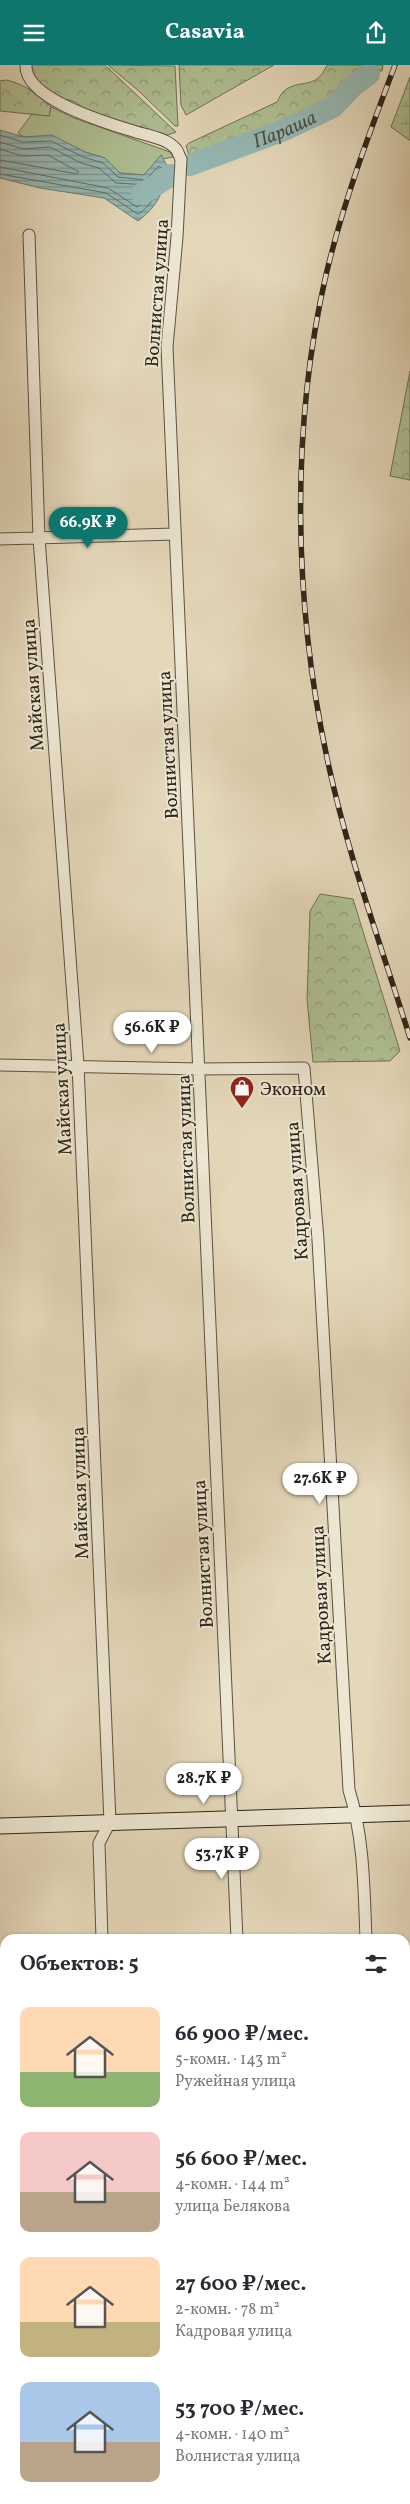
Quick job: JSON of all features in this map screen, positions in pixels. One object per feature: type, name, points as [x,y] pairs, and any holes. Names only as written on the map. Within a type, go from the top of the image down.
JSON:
[{"type":"street","name":"Волнистая улица","points":[[26,65],[31,80],[41,92],[90,116],[158,139],[176,148],[181,159],[167,347],[237,1934]]},
{"type":"street","name":"Майская улица","points":[[29,235],[39,538],[78,1065],[110,1822],[99,1843],[102,1934]]},
{"type":"street","points":[[0,539],[175,534]]},
{"type":"street","points":[[0,1065],[78,1065],[200,1069]]},
{"type":"street","name":"Кадровая улица","points":[[200,1069],[304,1069],[319,1250],[349,1789],[357,1816],[361,1841],[366,1934]]},
{"type":"street","points":[[0,1826],[410,1813]]},
{"type":"green space","points":[[29,65],[105,65],[176,132],[168,135],[85,111],[74,102],[61,100],[35,80]]},
{"type":"green space","points":[[108,65],[175,66],[178,126],[175,126],[141,93]]},
{"type":"green space","points":[[179,65],[274,65],[186,115],[181,105]]},
{"type":"green space","points":[[327,65],[383,65],[382,71],[370,71],[351,78],[342,91],[315,111],[191,161],[186,146],[189,143],[277,102],[283,92],[290,87],[318,78]]},
{"type":"green space","points":[[410,77],[410,140],[409,140],[391,127]]},
{"type":"green space","points":[[6,80],[25,87],[41,98],[51,107],[49,116],[0,111],[0,81]]},
{"type":"green space","points":[[51,107],[74,118],[170,152],[173,157],[163,159],[161,156],[144,175],[120,173],[105,158],[85,152],[52,136],[24,137],[18,133],[32,114],[49,116]]},
{"type":"green space","points":[[410,371],[410,480],[390,476]]},
{"type":"green space","points":[[320,894],[353,899],[400,1051],[390,1061],[313,1062],[307,999],[310,911]]},
{"type":"water","points":[[0,130],[24,137],[52,135],[85,152],[105,158],[120,173],[144,175],[161,155],[169,169],[159,198],[151,209],[138,221],[104,198],[40,188],[0,178]]},
{"type":"waterway","name":"Параша","points":[[190,165],[284,130],[333,107],[353,86],[369,74]]},
{"type":"waterway","name":"Параша","points":[[142,194],[171,175]]},
{"type":"railway","points":[[395,65],[348,195],[326,275],[314,334],[306,394],[301,517],[308,639],[316,699],[327,758],[354,864],[410,1038]]},
{"type":"place","name":"Эконом","points":[[242,1109]]}]
